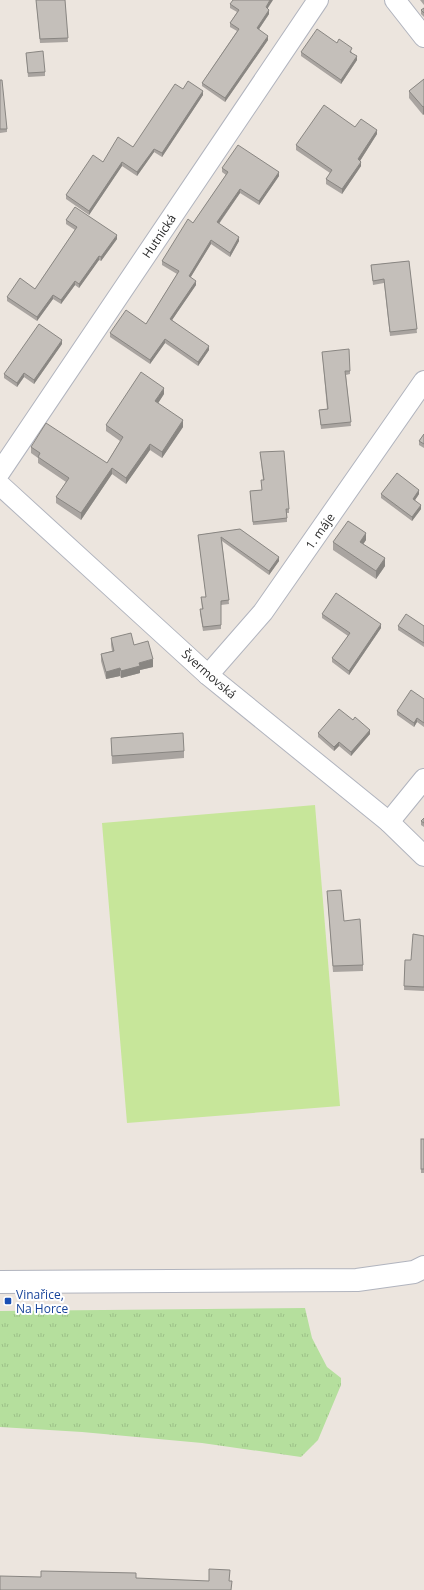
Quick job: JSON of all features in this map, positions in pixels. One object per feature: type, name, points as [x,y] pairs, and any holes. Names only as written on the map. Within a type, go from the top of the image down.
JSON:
[{"type":"main road","points":[[0,1282],[357,1280],[414,1272],[424,1267]]},
{"type":"street","name":"Hutnická","points":[[0,472],[318,0]]},
{"type":"street","points":[[395,0],[424,37]]},
{"type":"street","name":"1. máje","points":[[208,675],[263,612],[424,381]]},
{"type":"street","name":"Švermovská","points":[[0,485],[208,675],[389,822],[424,856]]},
{"type":"street","points":[[389,822],[424,780]]},
{"type":"green space","points":[[315,805],[340,1106],[127,1123],[102,823]]},
{"type":"green space","points":[[305,1308],[312,1338],[327,1367],[341,1378],[341,1385],[318,1440],[301,1457],[202,1443],[82,1432],[0,1427],[0,1311]]},
{"type":"building","points":[[36,0],[65,0],[68,38],[40,39]]},
{"type":"building","points":[[233,0],[270,0],[266,7],[269,10],[257,28],[268,36],[225,98],[202,83],[239,29],[230,23],[239,10],[230,4]]},
{"type":"building","points":[[317,29],[337,43],[339,39],[352,48],[350,52],[357,56],[341,80],[301,52]]},
{"type":"building","points":[[43,51],[45,72],[28,73],[26,53]]},
{"type":"building","points":[[424,79],[424,106],[423,107],[409,91]]},
{"type":"building","points":[[0,80],[2,80],[7,129],[0,129]]},
{"type":"building","points":[[188,81],[203,91],[162,153],[154,149],[137,172],[122,162],[89,211],[66,195],[93,155],[103,162],[118,137],[133,147],[175,84],[183,89]]},
{"type":"building","points":[[324,105],[355,127],[361,119],[377,130],[358,159],[361,162],[342,189],[326,179],[332,170],[296,145]]},
{"type":"building","points":[[238,145],[279,172],[259,201],[240,189],[217,222],[239,237],[230,253],[211,240],[189,276],[196,281],[170,319],[209,346],[198,362],[165,339],[150,360],[110,333],[126,310],[146,324],[179,271],[162,261],[188,219],[193,223],[228,172],[222,168]]},
{"type":"building","points":[[75,207],[117,235],[101,257],[99,256],[79,284],[75,281],[61,300],[53,295],[37,317],[7,297],[20,278],[35,289],[77,227],[66,220]]},
{"type":"building","points":[[409,261],[417,329],[390,332],[384,279],[373,281],[371,265]]},
{"type":"building","points":[[39,324],[62,340],[34,380],[24,373],[17,383],[4,374]]},
{"type":"building","points":[[349,349],[350,371],[345,371],[351,422],[321,425],[319,410],[328,409],[322,352]]},
{"type":"building","points":[[141,372],[164,388],[155,401],[183,420],[162,452],[150,444],[126,478],[112,468],[81,513],[56,497],[69,478],[38,457],[40,453],[31,447],[46,423],[107,463],[123,437],[106,425]]},
{"type":"building","points":[[424,434],[424,444],[419,441]]},
{"type":"building","points":[[284,451],[289,509],[286,509],[287,518],[253,522],[250,491],[262,490],[261,480],[264,480],[260,452]]},
{"type":"building","points":[[397,473],[419,490],[413,499],[421,505],[412,517],[381,494]]},
{"type":"building","points":[[348,521],[366,533],[360,542],[385,558],[376,571],[333,542]]},
{"type":"building","points":[[240,529],[279,557],[269,571],[221,537],[229,600],[221,601],[221,625],[203,627],[200,609],[203,609],[201,597],[206,597],[198,535]]},
{"type":"building","points":[[336,593],[381,624],[349,671],[332,658],[350,633],[322,614]]},
{"type":"building","points":[[406,614],[424,626],[424,643],[398,626]]},
{"type":"building","points":[[131,633],[134,645],[148,641],[153,659],[139,663],[140,666],[121,671],[120,668],[106,672],[101,654],[114,651],[111,638]]},
{"type":"building","points":[[411,690],[424,699],[424,723],[417,718],[414,723],[397,711]]},
{"type":"building","points":[[339,709],[353,720],[355,717],[370,730],[351,752],[339,742],[334,747],[318,733]]},
{"type":"building","points":[[183,733],[184,751],[112,756],[111,738]]},
{"type":"building","points":[[341,890],[344,921],[360,919],[363,965],[333,966],[327,891]]},
{"type":"building","points":[[413,934],[424,936],[424,987],[404,986],[405,960],[411,960]]},
{"type":"building","points":[[421,1139],[424,1139],[424,1169],[421,1169]]},
{"type":"building","points":[[209,1569],[230,1570],[229,1581],[232,1581],[231,1590],[0,1590],[0,1576],[41,1577],[41,1571],[136,1573],[136,1578],[209,1581]]},
{"type":"place","name":"Vinařice, Na Horce","points":[[8,1301]]}]
